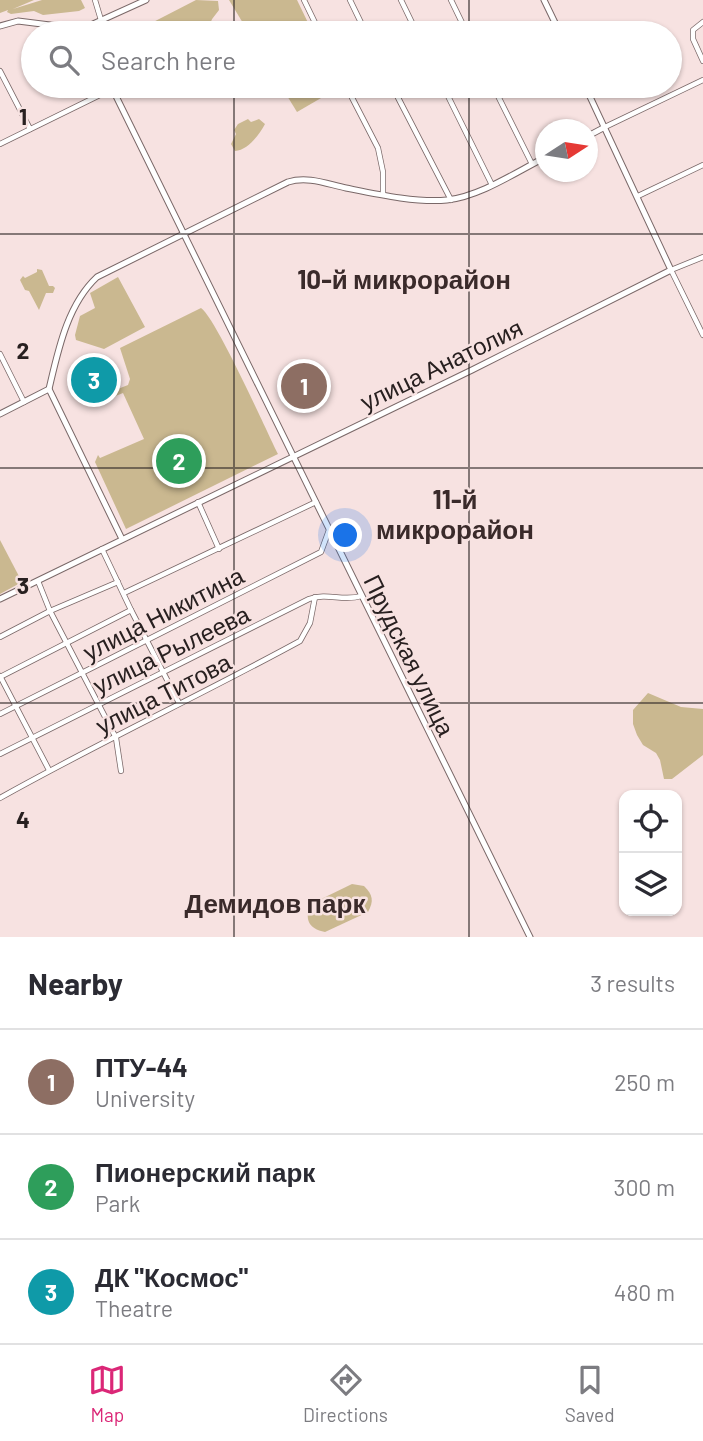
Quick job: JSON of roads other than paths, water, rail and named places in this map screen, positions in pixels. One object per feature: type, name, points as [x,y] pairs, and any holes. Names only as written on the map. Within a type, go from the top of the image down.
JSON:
[{"type":"street","points":[[95,0],[102,20],[146,0]]},
{"type":"street","points":[[304,0],[314,21]]},
{"type":"street","points":[[349,0],[360,21]]},
{"type":"street","points":[[401,0],[411,21]]},
{"type":"street","points":[[451,0],[461,21]]},
{"type":"street","points":[[544,0],[554,21]]},
{"type":"street","points":[[0,26],[21,21]]},
{"type":"street","points":[[703,22],[693,30],[693,39],[703,61]]},
{"type":"street","points":[[0,71],[30,129]]},
{"type":"street","points":[[682,90],[703,80]]},
{"type":"street","points":[[0,144],[90,98]]},
{"type":"street","name":"Прудская улица","points":[[116,98],[530,937]]},
{"type":"street","points":[[352,98],[378,148],[383,172],[383,194]]},
{"type":"street","points":[[398,98],[451,200]]},
{"type":"street","points":[[449,98],[492,185]]},
{"type":"street","points":[[499,98],[532,164]]},
{"type":"street","points":[[591,98],[703,335]]},
{"type":"street","points":[[598,130],[665,98]]},
{"type":"street","points":[[122,539],[49,389],[67,326],[76,303],[86,288],[105,273],[296,180],[383,194],[451,200],[492,185],[535,163]]},
{"type":"street","points":[[638,196],[703,165]]},
{"type":"street","points":[[671,270],[703,257]]},
{"type":"street","name":"улица Анатолия","points":[[0,599],[472,370],[671,270]]},
{"type":"street","points":[[0,354],[24,402]]},
{"type":"street","points":[[0,414],[49,389]]},
{"type":"street","points":[[198,502],[219,549]]},
{"type":"street","points":[[124,593],[316,502]]},
{"type":"street","name":"улица Никитина","points":[[0,713],[84,674],[321,552],[329,530]]},
{"type":"street","points":[[102,549],[179,703]]},
{"type":"street","points":[[38,581],[50,611],[116,738],[121,771]]},
{"type":"street","points":[[0,637],[50,611],[118,582]]},
{"type":"street","points":[[315,597],[337,596],[348,600],[361,596]]},
{"type":"street","name":"улица Рылеева","points":[[0,754],[315,597]]},
{"type":"street","name":"улица Титова","points":[[0,798],[300,641],[310,623],[315,597]]},
{"type":"street","points":[[49,770],[0,676],[131,610]]},
{"type":"place","name":"ДК \"Космос\"","points":[[94,380]]},
{"type":"place","name":"ПТУ-44","points":[[304,386]]},
{"type":"place","name":"Пионерский парк","points":[[179,461]]},
{"type":"district","name":"10-й микрорайон","points":[[404,278]]},
{"type":"district","name":"11-й микрорайон","points":[[455,513]]},
{"type":"district","name":"Демидов парк","points":[[275,902]]}]
